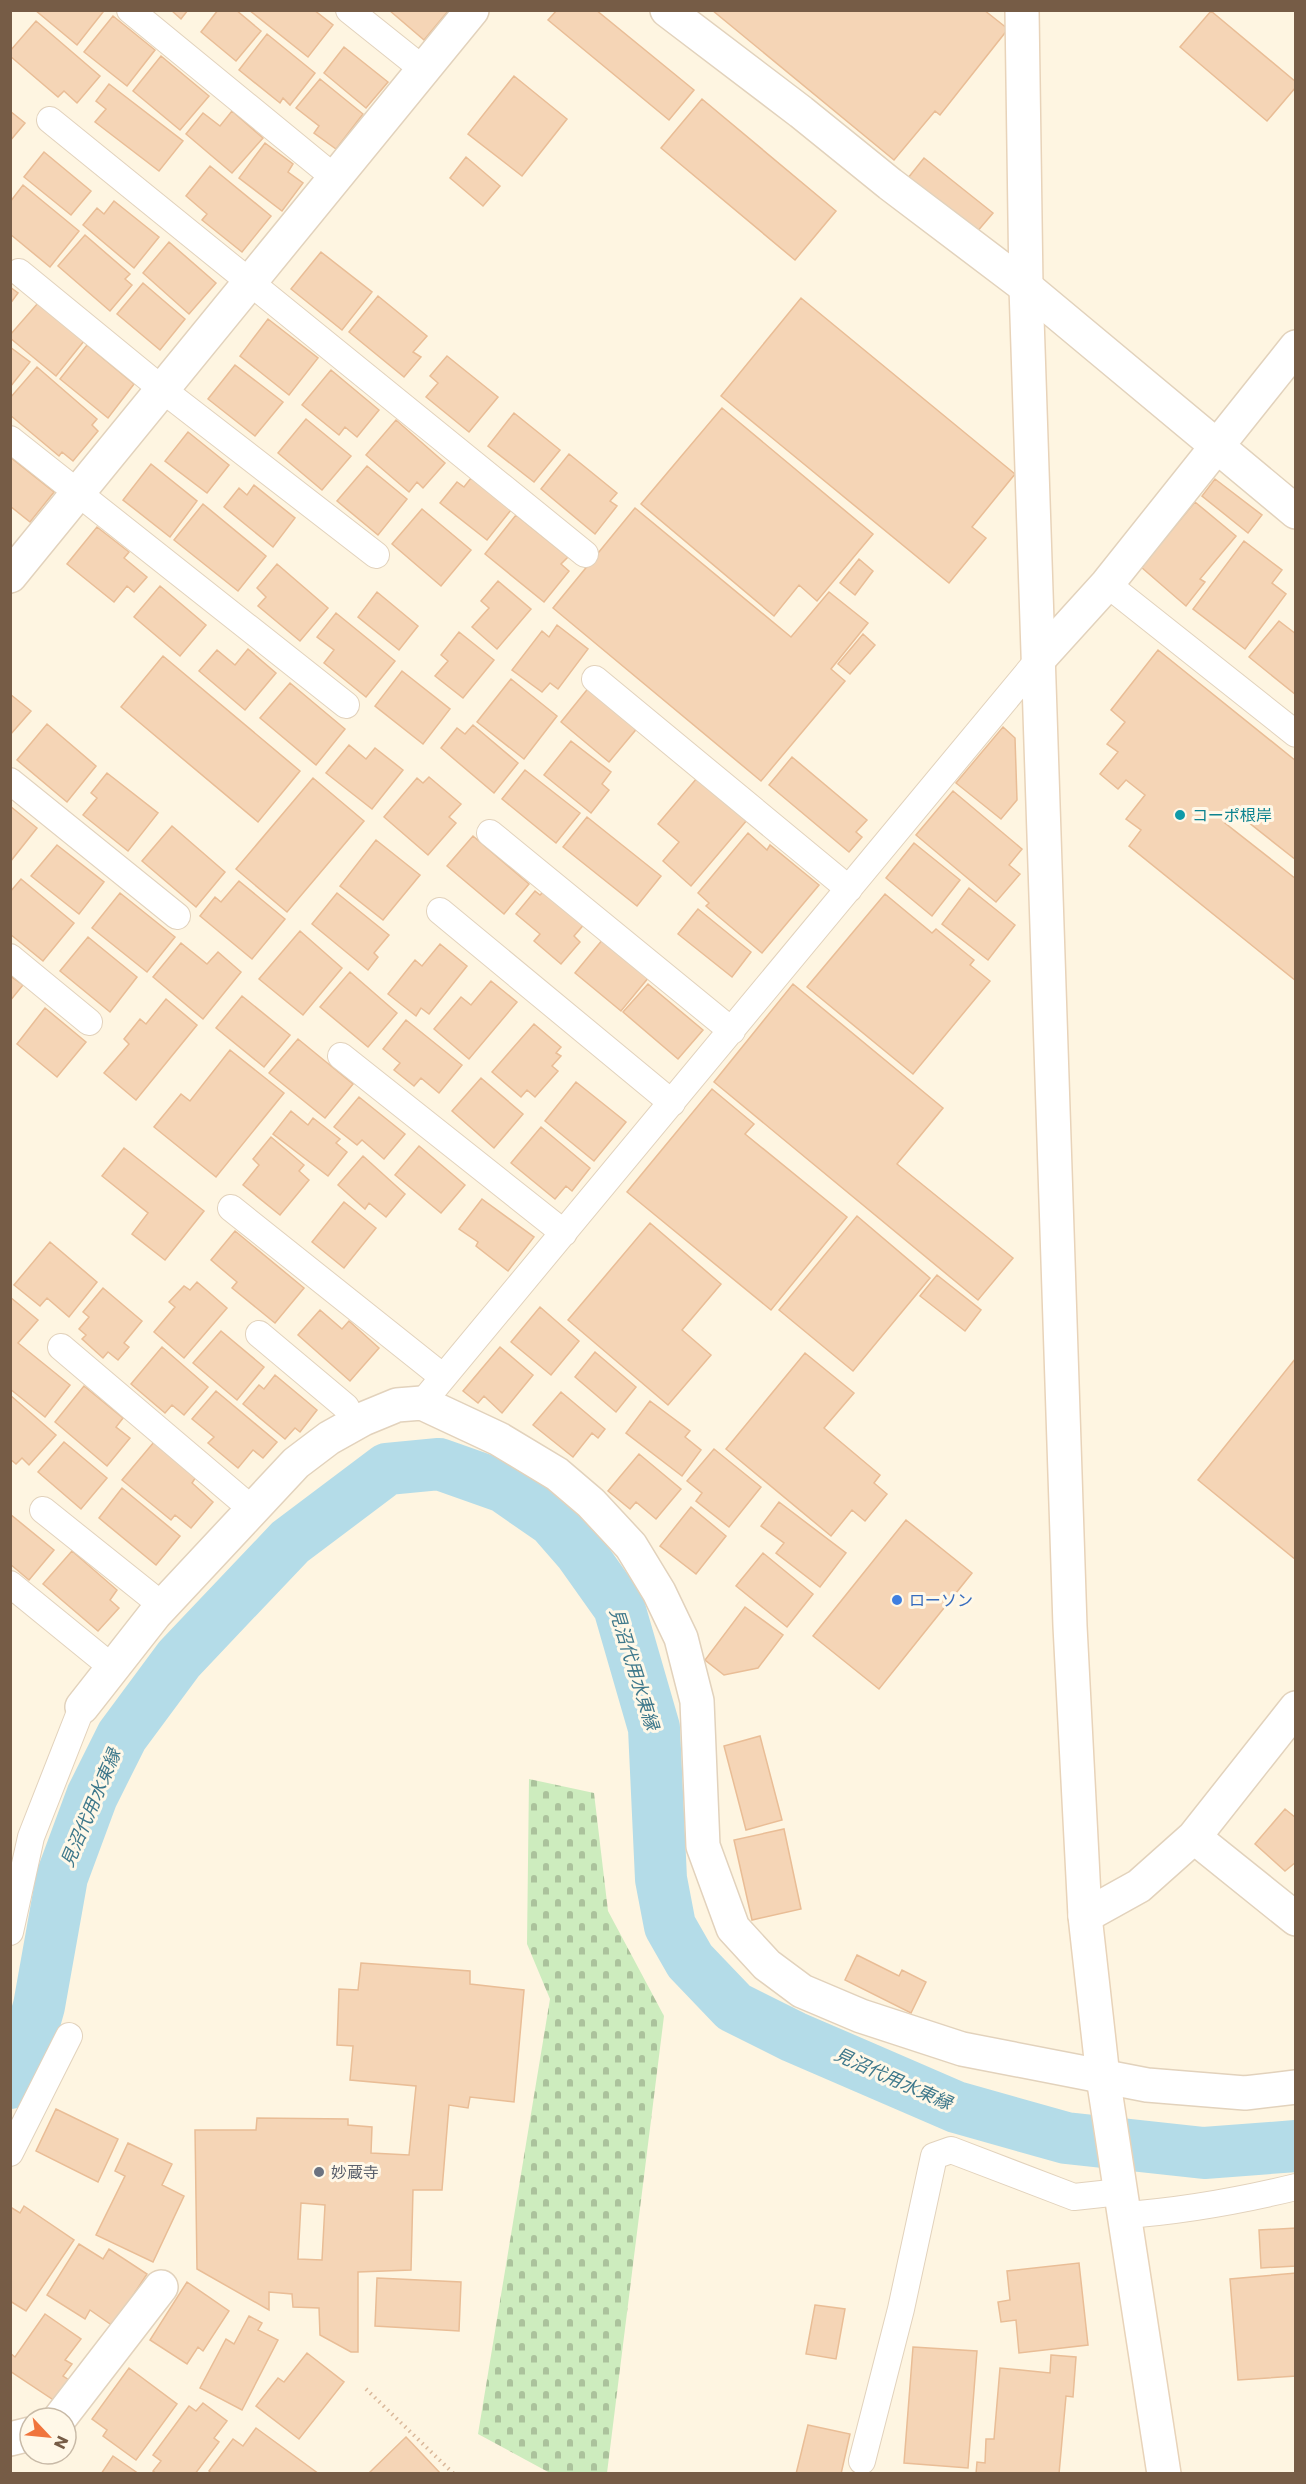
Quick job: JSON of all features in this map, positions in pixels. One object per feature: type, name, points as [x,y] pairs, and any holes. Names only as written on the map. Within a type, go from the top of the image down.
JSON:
[{"type":"street","points":[[10,576],[472,10]]},
{"type":"street","points":[[667,10],[1026,287],[1296,512]]},
{"type":"street","points":[[1022,10],[1026,287],[1070,1626],[1085,1916],[1103,2077],[1164,2474]]},
{"type":"street","points":[[1040,659],[1107,584],[1218,448],[1296,347]]},
{"type":"street","points":[[82,1707],[163,1606],[296,1463],[329,1438],[354,1423],[397,1405],[422,1403],[499,1438],[557,1474],[591,1503],[631,1546],[659,1592],[681,1638],[697,1701],[703,1846],[733,1928],[767,1965],[802,1991],[861,2016],[962,2049],[1038,2066],[1147,2085],[1245,2093],[1296,2087]]},
{"type":"street","points":[[1085,1916],[1139,1886],[1194,1837],[1296,1708]]},
{"type":"street","points":[[1194,1837],[1296,1919]]},
{"type":"street","points":[[69,2406],[161,2287]]},
{"type":"lane","points":[[129,10],[335,178]]},
{"type":"lane","points":[[349,10],[424,70]]},
{"type":"lane","points":[[50,120],[585,554]]},
{"type":"lane","points":[[19,272],[163,390],[376,555]]},
{"type":"lane","points":[[10,439],[346,705]]},
{"type":"lane","points":[[1107,584],[1296,734]]},
{"type":"lane","points":[[422,1403],[1040,659]]},
{"type":"lane","points":[[595,680],[849,889]]},
{"type":"lane","points":[[10,781],[177,916]]},
{"type":"lane","points":[[490,833],[732,1031]]},
{"type":"lane","points":[[440,911],[672,1103]]},
{"type":"lane","points":[[10,957],[89,1022]]},
{"type":"lane","points":[[341,1056],[564,1233]]},
{"type":"lane","points":[[231,1208],[443,1377]]},
{"type":"lane","points":[[259,1334],[346,1407],[354,1423]]},
{"type":"lane","points":[[62,1347],[253,1510]]},
{"type":"lane","points":[[43,1510],[163,1606]]},
{"type":"lane","points":[[10,1584],[113,1668]]},
{"type":"lane","points":[[10,1932],[31,1837],[82,1707]]},
{"type":"lane","points":[[10,2152],[69,2036]]},
{"type":"lane","points":[[862,2461],[901,2309],[934,2156],[951,2150],[1074,2197],[1121,2195],[1167,2212],[1229,2204],[1296,2187]]},
{"type":"path","points":[[366,2389],[454,2474]]},
{"type":"green space","points":[[529,1779],[594,1793],[608,1911],[664,2016],[607,2473],[550,2473],[478,2434],[550,1999],[527,1944]]},
{"type":"building","points":[[35,10],[101,10],[103,12],[77,45]]},
{"type":"building","points":[[171,10],[188,10],[181,19]]},
{"type":"building","points":[[218,10],[236,10],[261,31],[236,61],[201,32]]},
{"type":"building","points":[[249,10],[314,10],[333,25],[308,57]]},
{"type":"building","points":[[389,10],[449,10],[424,40]]},
{"type":"building","points":[[557,10],[596,10],[694,90],[669,120],[548,20]]},
{"type":"building","points":[[712,10],[984,10],[1008,29],[940,115],[935,111],[894,160]]},
{"type":"building","points":[[1211,11],[1296,82],[1296,87],[1267,121],[1180,47]]},
{"type":"building","points":[[113,16],[155,50],[127,86],[84,52]]},
{"type":"building","points":[[36,21],[100,76],[77,103],[64,91],[58,97],[10,56],[10,51]]},
{"type":"building","points":[[267,34],[315,73],[290,105],[283,98],[280,103],[239,70]]},
{"type":"building","points":[[344,47],[388,82],[366,108],[324,73]]},
{"type":"building","points":[[161,56],[209,96],[180,130],[133,91]]},
{"type":"building","points":[[514,76],[567,119],[522,176],[468,134]]},
{"type":"building","points":[[320,79],[363,114],[336,149],[314,133],[319,126],[296,108]]},
{"type":"building","points":[[109,84],[183,141],[159,171],[95,122],[106,109],[96,101]]},
{"type":"building","points":[[702,99],[836,211],[795,260],[661,148]]},
{"type":"building","points":[[10,111],[25,123],[10,141]]},
{"type":"building","points":[[232,111],[263,138],[232,173],[186,134],[203,113],[220,126]]},
{"type":"building","points":[[265,143],[293,164],[288,172],[303,183],[282,211],[239,178]]},
{"type":"building","points":[[44,152],[91,191],[71,215],[24,177]]},
{"type":"building","points":[[466,157],[500,186],[483,206],[450,178]]},
{"type":"building","points":[[924,158],[993,213],[976,233],[908,178]]},
{"type":"building","points":[[210,166],[271,216],[242,252],[202,220],[207,214],[186,196]]},
{"type":"building","points":[[23,185],[79,231],[50,267],[10,234],[10,202]]},
{"type":"building","points":[[114,201],[159,237],[134,268],[83,225],[97,208],[104,214]]},
{"type":"building","points":[[85,235],[130,274],[125,279],[132,285],[110,311],[58,266]]},
{"type":"building","points":[[169,242],[216,283],[189,314],[143,273]]},
{"type":"building","points":[[321,252],[372,292],[342,330],[291,289]]},
{"type":"building","points":[[143,283],[185,319],[160,350],[117,314]]},
{"type":"building","points":[[10,287],[18,293],[10,304]]},
{"type":"building","points":[[378,296],[427,336],[413,352],[421,357],[404,377],[349,332]]},
{"type":"building","points":[[801,298],[1015,474],[972,527],[986,538],[949,583],[721,396]]},
{"type":"building","points":[[38,303],[84,341],[56,376],[10,338],[10,335]]},
{"type":"building","points":[[268,319],[318,358],[289,395],[240,356]]},
{"type":"building","points":[[87,345],[134,384],[108,418],[60,379]]},
{"type":"building","points":[[10,347],[30,362],[10,387]]},
{"type":"building","points":[[447,356],[498,397],[469,432],[426,397],[438,383],[430,376]]},
{"type":"building","points":[[235,365],[283,402],[255,436],[208,399]]},
{"type":"building","points":[[37,367],[97,419],[92,425],[98,431],[73,461],[62,452],[59,456],[10,415],[10,398]]},
{"type":"building","points":[[331,370],[379,410],[357,437],[345,427],[339,435],[302,405]]},
{"type":"building","points":[[722,408],[873,534],[817,601],[799,585],[774,616],[641,504]]},
{"type":"building","points":[[514,413],[560,450],[534,482],[488,446]]},
{"type":"building","points":[[306,419],[351,456],[322,490],[278,453]]},
{"type":"building","points":[[396,420],[445,463],[423,488],[417,482],[409,492],[366,455]]},
{"type":"building","points":[[188,432],[229,465],[207,493],[165,461]]},
{"type":"building","points":[[569,454],[617,493],[610,501],[617,506],[595,534],[541,489]]},
{"type":"building","points":[[10,457],[54,492],[30,522],[10,506]]},
{"type":"building","points":[[151,464],[197,501],[170,537],[123,500]]},
{"type":"building","points":[[367,466],[407,499],[378,535],[337,501]]},
{"type":"building","points":[[471,478],[511,510],[487,540],[440,503],[457,482],[464,487]]},
{"type":"building","points":[[1215,479],[1262,515],[1248,533],[1202,496]]},
{"type":"building","points":[[254,485],[295,518],[273,547],[224,507],[239,488],[247,495]]},
{"type":"building","points":[[1195,502],[1236,536],[1200,579],[1205,582],[1186,606],[1141,567]]},
{"type":"building","points":[[203,504],[266,556],[238,591],[174,540]]},
{"type":"building","points":[[635,508],[791,637],[829,592],[868,623],[831,669],[845,681],[761,781],[553,608]]},
{"type":"building","points":[[422,509],[471,550],[441,586],[392,544]]},
{"type":"building","points":[[516,515],[568,557],[561,564],[569,571],[544,602],[485,554]]},
{"type":"building","points":[[97,527],[129,552],[124,558],[147,577],[134,592],[127,586],[114,602],[67,564]]},
{"type":"building","points":[[1244,541],[1282,570],[1272,583],[1286,594],[1245,649],[1193,609]]},
{"type":"building","points":[[859,559],[873,571],[855,595],[840,583]]},
{"type":"building","points":[[277,564],[328,608],[300,641],[258,606],[266,597],[257,588]]},
{"type":"building","points":[[498,581],[531,609],[497,649],[472,627],[489,608],[481,601]]},
{"type":"building","points":[[160,586],[206,625],[180,656],[134,617]]},
{"type":"building","points":[[377,592],[418,626],[399,650],[358,617]]},
{"type":"building","points":[[336,613],[395,661],[366,697],[324,663],[334,650],[317,637]]},
{"type":"building","points":[[1279,621],[1296,634],[1296,695],[1249,657]]},
{"type":"building","points":[[557,625],[588,649],[558,689],[550,683],[542,692],[512,670],[542,631],[549,637]]},
{"type":"building","points":[[459,632],[494,660],[463,698],[435,676],[448,661],[441,655]]},
{"type":"building","points":[[863,634],[875,645],[850,674],[838,664]]},
{"type":"building","points":[[248,649],[276,673],[245,710],[199,671],[217,650],[235,665]]},
{"type":"building","name":"コーポ根岸","points":[[1158,650],[1296,761],[1296,860],[1234,811],[1225,823],[1296,879],[1296,981],[1129,846],[1141,830],[1126,819],[1145,795],[1126,780],[1118,789],[1100,774],[1118,752],[1107,744],[1125,722],[1111,710]]},
{"type":"building","points":[[163,656],[300,771],[258,822],[121,707]]},
{"type":"building","points":[[402,671],[450,709],[423,744],[375,706]]},
{"type":"building","points":[[511,679],[557,716],[524,759],[477,722]]},
{"type":"building","points":[[290,683],[345,729],[316,765],[260,718]]},
{"type":"building","points":[[590,686],[639,726],[609,762],[561,722]]},
{"type":"building","points":[[10,694],[31,711],[10,735]]},
{"type":"building","points":[[47,724],[96,766],[67,802],[17,760]]},
{"type":"building","points":[[473,725],[518,763],[494,793],[441,748],[457,728],[465,734]]},
{"type":"building","points":[[1003,727],[1015,738],[1017,800],[1001,819],[956,783]]},
{"type":"building","points":[[571,741],[611,772],[602,784],[609,790],[591,813],[544,775]]},
{"type":"building","points":[[349,745],[366,759],[375,748],[403,770],[372,809],[326,773]]},
{"type":"building","points":[[792,757],[867,820],[856,832],[862,837],[849,852],[769,785]]},
{"type":"building","points":[[525,770],[580,813],[556,843],[502,799]]},
{"type":"building","points":[[107,773],[158,813],[128,851],[83,815],[97,798],[91,793]]},
{"type":"building","points":[[429,777],[461,804],[449,817],[456,823],[428,855],[384,817],[417,778],[423,783]]},
{"type":"building","points":[[313,778],[364,821],[287,912],[236,869]]},
{"type":"building","points":[[697,778],[747,820],[691,886],[663,861],[679,842],[658,824]]},
{"type":"building","points":[[953,791],[1022,849],[1009,865],[1020,874],[996,902],[916,835]]},
{"type":"building","points":[[10,806],[37,828],[10,862]]},
{"type":"building","points":[[587,817],[661,876],[637,906],[563,847]]},
{"type":"building","points":[[172,826],[225,872],[196,907],[142,861]]},
{"type":"building","points":[[748,833],[767,850],[770,845],[819,885],[762,953],[706,906],[709,903],[698,893]]},
{"type":"building","points":[[473,836],[529,884],[504,914],[447,866]]},
{"type":"building","points":[[376,840],[420,875],[383,920],[340,886]]},
{"type":"building","points":[[914,843],[960,880],[932,916],[886,878]]},
{"type":"building","points":[[57,845],[104,882],[79,914],[31,876]]},
{"type":"building","points":[[21,879],[74,923],[43,961],[10,934],[10,892]]},
{"type":"building","points":[[239,881],[285,919],[252,959],[200,916],[215,897],[221,902]]},
{"type":"building","points":[[547,888],[586,922],[574,936],[580,942],[561,964],[534,941],[540,934],[516,914],[535,891],[540,895]]},
{"type":"building","points":[[969,888],[1015,925],[988,960],[942,924]]},
{"type":"building","points":[[120,893],[175,937],[147,972],[92,928]]},
{"type":"building","points":[[337,893],[389,935],[374,953],[378,957],[368,970],[312,924]]},
{"type":"building","points":[[885,894],[932,933],[936,929],[974,960],[970,965],[990,981],[913,1074],[807,987]]},
{"type":"building","points":[[698,909],[751,952],[732,977],[678,934]]},
{"type":"building","points":[[300,931],[342,968],[303,1015],[259,979]]},
{"type":"building","points":[[88,937],[137,977],[110,1012],[60,971]]},
{"type":"building","points":[[603,939],[649,977],[621,1011],[575,973]]},
{"type":"building","points":[[181,943],[207,964],[218,952],[241,972],[203,1019],[153,977]]},
{"type":"building","points":[[440,944],[467,966],[429,1014],[421,1008],[416,1016],[388,994],[415,960],[422,966]]},
{"type":"building","points":[[350,972],[397,1013],[368,1047],[320,1007]]},
{"type":"building","points":[[10,976],[23,985],[10,1001]]},
{"type":"building","points":[[491,981],[517,1002],[469,1059],[434,1029],[461,997],[471,1005]]},
{"type":"building","points":[[648,984],[703,1030],[678,1059],[623,1012]]},
{"type":"building","points":[[793,984],[943,1108],[897,1164],[1013,1258],[978,1300],[714,1082]]},
{"type":"building","points":[[242,996],[290,1035],[264,1067],[216,1028]]},
{"type":"building","points":[[166,999],[197,1025],[136,1100],[104,1073],[129,1044],[124,1039],[140,1019],[146,1024]]},
{"type":"building","points":[[45,1008],[86,1042],[57,1077],[17,1044]]},
{"type":"building","points":[[406,1020],[462,1065],[439,1093],[421,1078],[414,1086],[394,1070],[400,1063],[383,1049]]},
{"type":"building","points":[[534,1024],[561,1047],[556,1053],[561,1056],[552,1066],[558,1071],[535,1097],[527,1090],[521,1097],[492,1072]]},
{"type":"building","points":[[298,1039],[353,1084],[325,1118],[269,1073]]},
{"type":"building","points":[[230,1050],[284,1093],[216,1177],[154,1127],[181,1094],[190,1101]]},
{"type":"building","points":[[481,1078],[523,1114],[494,1148],[452,1111]]},
{"type":"building","points":[[576,1082],[626,1122],[594,1161],[545,1121]]},
{"type":"building","points":[[712,1089],[754,1124],[745,1134],[847,1217],[771,1310],[627,1192]]},
{"type":"building","points":[[359,1097],[405,1134],[384,1159],[362,1140],[357,1145],[334,1127]]},
{"type":"building","points":[[291,1111],[308,1125],[313,1118],[340,1139],[336,1143],[347,1152],[328,1176],[273,1134]]},
{"type":"building","points":[[541,1127],[590,1168],[572,1191],[566,1186],[555,1199],[511,1163]]},
{"type":"building","points":[[271,1137],[304,1165],[299,1171],[309,1180],[280,1215],[243,1185],[259,1165],[253,1159]]},
{"type":"building","points":[[419,1146],[465,1185],[441,1213],[395,1175]]},
{"type":"building","points":[[124,1148],[204,1211],[165,1260],[132,1234],[148,1213],[102,1176]]},
{"type":"building","points":[[363,1156],[405,1194],[386,1217],[369,1203],[365,1209],[338,1185]]},
{"type":"building","points":[[482,1199],[534,1237],[508,1271],[476,1246],[478,1242],[459,1229]]},
{"type":"building","points":[[344,1202],[376,1228],[344,1268],[312,1242]]},
{"type":"building","points":[[857,1216],[930,1278],[853,1371],[779,1310]]},
{"type":"building","points":[[650,1223],[721,1284],[682,1330],[711,1355],[668,1405],[568,1320]]},
{"type":"building","points":[[235,1231],[304,1288],[275,1323],[232,1288],[237,1282],[211,1260]]},
{"type":"building","points":[[50,1242],[97,1282],[69,1317],[47,1298],[40,1306],[14,1285]]},
{"type":"building","points":[[937,1275],[981,1310],[965,1331],[920,1296]]},
{"type":"building","points":[[197,1282],[227,1308],[184,1358],[154,1332],[175,1307],[169,1302],[184,1286],[190,1290]]},
{"type":"building","points":[[103,1288],[142,1321],[124,1343],[129,1347],[118,1360],[108,1352],[103,1358],[82,1339],[86,1335],[79,1329],[89,1317],[83,1312]]},
{"type":"building","points":[[10,1297],[38,1320],[18,1343],[70,1385],[45,1417],[10,1389]]},
{"type":"building","points":[[540,1307],[579,1341],[551,1375],[511,1342]]},
{"type":"building","points":[[320,1310],[342,1329],[349,1321],[379,1348],[350,1381],[298,1335]]},
{"type":"building","points":[[221,1331],[264,1367],[237,1400],[193,1363]]},
{"type":"building","points":[[162,1347],[208,1387],[184,1415],[172,1405],[165,1413],[131,1384]]},
{"type":"building","points":[[500,1347],[533,1375],[502,1413],[484,1396],[478,1403],[463,1391]]},
{"type":"building","points":[[595,1352],[636,1387],[616,1412],[575,1377]]},
{"type":"building","points":[[805,1353],[854,1393],[824,1428],[880,1475],[874,1483],[887,1494],[865,1521],[852,1510],[831,1536],[726,1449]]},
{"type":"building","points":[[1296,1358],[1296,1560],[1198,1480]]},
{"type":"building","points":[[275,1375],[317,1410],[300,1432],[295,1428],[285,1439],[243,1404],[259,1385],[264,1389]]},
{"type":"building","points":[[84,1386],[123,1418],[116,1427],[130,1438],[107,1466],[55,1422]]},
{"type":"building","points":[[216,1391],[277,1442],[263,1458],[253,1450],[238,1468],[208,1443],[214,1437],[192,1419]]},
{"type":"building","points":[[561,1392],[605,1429],[598,1438],[592,1433],[573,1457],[533,1425]]},
{"type":"building","points":[[10,1395],[56,1435],[29,1465],[22,1458],[16,1464],[10,1459]]},
{"type":"building","points":[[650,1401],[690,1431],[685,1437],[701,1450],[682,1476],[626,1433]]},
{"type":"building","points":[[64,1442],[107,1478],[81,1509],[38,1472]]},
{"type":"building","points":[[154,1442],[196,1477],[192,1483],[213,1502],[191,1528],[175,1515],[171,1520],[122,1480]]},
{"type":"building","points":[[714,1449],[761,1487],[729,1527],[696,1501],[702,1493],[687,1481]]},
{"type":"building","points":[[639,1454],[681,1489],[656,1519],[636,1502],[630,1509],[608,1491]]},
{"type":"building","points":[[122,1488],[180,1536],[156,1565],[99,1518]]},
{"type":"building","points":[[779,1502],[846,1553],[820,1587],[776,1553],[784,1543],[761,1526]]},
{"type":"building","points":[[691,1507],[726,1536],[696,1574],[660,1546]]},
{"type":"building","points":[[10,1514],[54,1550],[29,1580],[10,1564]]},
{"type":"building","points":[[906,1520],[972,1573],[879,1689],[813,1636]]},
{"type":"building","points":[[72,1551],[117,1590],[110,1600],[119,1608],[98,1631],[43,1584]]},
{"type":"building","points":[[763,1553],[813,1594],[787,1627],[736,1586]]},
{"type":"building","points":[[745,1607],[783,1635],[758,1668],[724,1675],[705,1660]]},
{"type":"building","points":[[760,1736],[782,1820],[746,1830],[724,1746]]},
{"type":"building","points":[[1285,1809],[1296,1818],[1296,1862],[1285,1871],[1255,1844]]},
{"type":"building","points":[[784,1829],[801,1909],[752,1920],[734,1840]]},
{"type":"building","points":[[857,1955],[899,1976],[902,1970],[926,1982],[911,2013],[845,1980]]},
{"type":"building","name":"妙蔵寺","points":[[361,1963],[470,1971],[470,1984],[524,1990],[514,2102],[470,2097],[468,2108],[449,2105],[442,2190],[413,2190],[411,2270],[358,2272],[358,2352],[351,2352],[320,2335],[319,2308],[293,2307],[292,2294],[269,2292],[269,2310],[197,2269],[195,2130],[256,2130],[257,2118],[348,2119],[348,2125],[372,2127],[371,2153],[409,2155],[416,2086],[350,2080],[353,2046],[337,2045],[339,1989],[358,1990]],"holes":[[[301,2203],[325,2205],[322,2260],[298,2259]]]},
{"type":"building","points":[[56,2109],[118,2139],[98,2182],[36,2151]]},
{"type":"building","points":[[128,2143],[172,2164],[162,2185],[184,2196],[153,2262],[96,2235],[125,2176],[115,2171]]},
{"type":"building","points":[[24,2206],[74,2240],[26,2311],[10,2301],[10,2210],[12,2208],[20,2213]]},
{"type":"building","points":[[1296,2228],[1296,2266],[1261,2268],[1259,2230]]},
{"type":"building","points":[[79,2244],[103,2259],[109,2249],[147,2274],[113,2326],[90,2310],[85,2319],[47,2295]]},
{"type":"building","points":[[1079,2263],[1088,2345],[1019,2353],[1016,2320],[1001,2322],[998,2302],[1010,2300],[1007,2271]]},
{"type":"building","points":[[1296,2273],[1296,2376],[1238,2380],[1230,2279]]},
{"type":"building","points":[[377,2278],[461,2282],[459,2331],[375,2326]]},
{"type":"building","points":[[187,2282],[229,2311],[203,2351],[198,2347],[187,2364],[150,2340]]},
{"type":"building","points":[[815,2305],[845,2309],[836,2359],[806,2354]]},
{"type":"building","points":[[45,2314],[81,2339],[65,2360],[72,2364],[63,2376],[69,2380],[55,2401],[10,2371],[10,2353],[15,2357]]},
{"type":"building","points":[[249,2316],[262,2323],[258,2330],[278,2340],[242,2410],[200,2388],[226,2339],[234,2344]]},
{"type":"building","points":[[913,2347],[977,2351],[968,2468],[904,2463]]},
{"type":"building","points":[[307,2353],[344,2382],[299,2439],[256,2406],[278,2378],[284,2382]]},
{"type":"building","points":[[1051,2355],[1076,2357],[1073,2397],[1066,2396],[1059,2474],[976,2474],[977,2462],[985,2463],[986,2439],[994,2439],[1000,2368],[1050,2373]]},
{"type":"building","points":[[129,2368],[177,2404],[136,2460],[103,2436],[107,2430],[92,2419]]},
{"type":"building","points":[[203,2403],[227,2421],[214,2438],[219,2442],[195,2474],[157,2474],[153,2471],[161,2461],[153,2455],[189,2406],[196,2411]]},
{"type":"building","points":[[808,2425],[850,2434],[841,2474],[796,2474]]},
{"type":"building","points":[[256,2428],[319,2474],[212,2474],[209,2471],[233,2439],[243,2446]]},
{"type":"building","points":[[406,2437],[441,2474],[368,2474]]},
{"type":"building","points":[[113,2456],[139,2474],[101,2474]]},
{"type":"waterway","name":"見沼代用水東縁","points":[[10,2083],[25,2056],[39,2006],[62,1877],[92,1796],[122,1736],[179,1659],[290,1542],[387,1469],[439,1464],[504,1487],[553,1521],[580,1552],[619,1607],[654,1728],[661,1879],[670,1926],[690,1961],[734,2007],[794,2037],[956,2107],[1066,2138],[1204,2153],[1296,2146]]},
{"type":"place","name":"コーポ根岸","points":[[1180,815]]},
{"type":"place","name":"ローソン","points":[[897,1600]]},
{"type":"place","name":"妙蔵寺","points":[[319,2172]]}]
